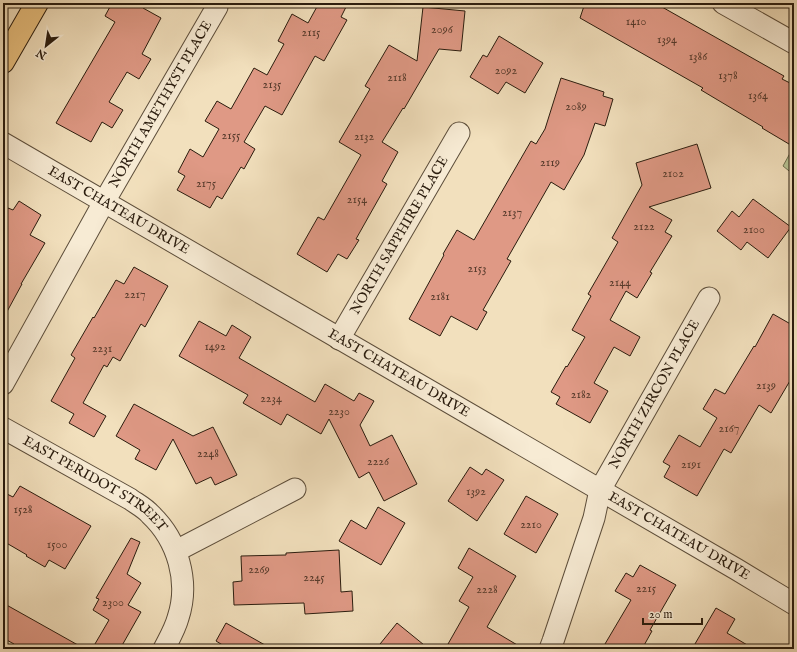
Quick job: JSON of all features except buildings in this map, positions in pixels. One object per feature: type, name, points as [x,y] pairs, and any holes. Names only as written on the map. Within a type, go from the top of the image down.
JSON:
[{"type":"main road","points":[[3,62],[37,3]]},
{"type":"street","points":[[723,3],[794,43]]},
{"type":"street","name":"NORTH AMETHYST PLACE","points":[[3,384],[104,202],[217,6]]},
{"type":"street","name":"NORTH SAPPHIRE PLACE","points":[[339,338],[459,133]]},
{"type":"street","name":"EAST CHATEAU DRIVE","points":[[3,143],[794,604]]},
{"type":"street","name":"NORTH ZIRCON PLACE","points":[[550,649],[594,518],[600,490],[709,298]]},
{"type":"street","name":"EAST PERIDOT STREET","points":[[3,428],[130,499],[150,513],[165,530],[176,551],[182,573],[183,596],[178,618],[170,639],[164,649]]},
{"type":"street","points":[[176,551],[295,490]]},
{"type":"green space","points":[[794,146],[794,175],[783,166]]}]
